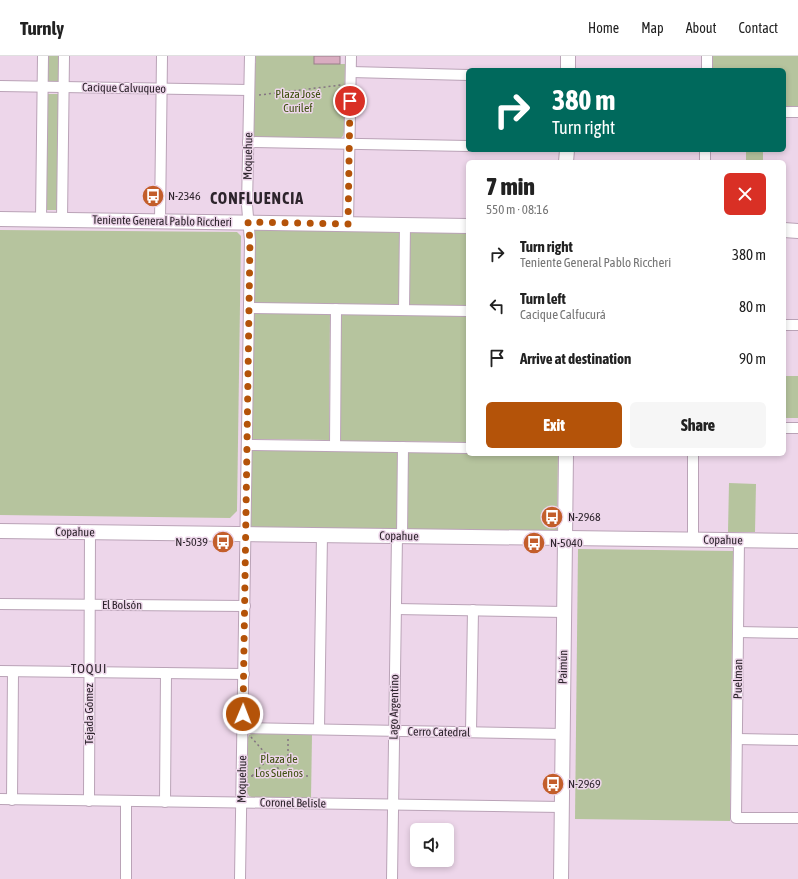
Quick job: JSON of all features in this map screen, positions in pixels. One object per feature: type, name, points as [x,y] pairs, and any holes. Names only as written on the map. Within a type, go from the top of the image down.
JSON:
[{"type":"street","points":[[40,219],[43,56]]},
{"type":"street","points":[[62,220],[64,56]]},
{"type":"street","points":[[160,221],[162,56]]},
{"type":"street","name":"Moquehue","points":[[240,879],[250,240],[247,205],[248,142],[251,93],[250,56]]},
{"type":"street","points":[[348,224],[351,56]]},
{"type":"street","points":[[568,56],[568,68]]},
{"type":"street","points":[[707,56],[707,68]]},
{"type":"street","points":[[350,72],[466,74]]},
{"type":"street","name":"Cacique Calvuqueo","points":[[0,86],[162,88],[251,93]]},
{"type":"street","points":[[786,112],[798,112]]},
{"type":"street","points":[[248,142],[466,146]]},
{"type":"street","name":"Teniente General Pablo Riccheri","points":[[0,219],[466,226]]},
{"type":"street","points":[[404,310],[405,225]]},
{"type":"street","points":[[786,230],[798,231]]},
{"type":"street","points":[[249,308],[466,311]]},
{"type":"street","points":[[335,446],[336,309]]},
{"type":"street","points":[[786,325],[798,325]]},
{"type":"street","points":[[786,428],[798,428]]},
{"type":"street","points":[[247,445],[466,448]]},
{"type":"street","name":"Lago Argentino","points":[[392,879],[396,609],[403,447]]},
{"type":"street","name":"Paimún","points":[[561,879],[566,456]]},
{"type":"street","points":[[693,456],[693,540]]},
{"type":"street","name":"Copahue","points":[[0,531],[798,541]]},
{"type":"street","name":"Tejada Gómez","points":[[89,800],[90,532]]},
{"type":"street","points":[[319,729],[322,535]]},
{"type":"street","name":"Puelman","points":[[739,540],[736,818],[798,818]]},
{"type":"street","name":"El Bolsón","points":[[0,604],[245,606]]},
{"type":"street","points":[[396,609],[564,612]]},
{"type":"street","points":[[471,732],[473,610]]},
{"type":"street","points":[[738,632],[798,633]]},
{"type":"street","points":[[0,671],[244,674]]},
{"type":"street","points":[[12,800],[13,672]]},
{"type":"street","points":[[165,802],[166,673]]},
{"type":"street","name":"Cerro Catedral","points":[[243,728],[563,734]]},
{"type":"street","points":[[737,739],[798,740]]},
{"type":"street","name":"Coronel Belisle","points":[[0,799],[562,807]]},
{"type":"street","points":[[126,801],[126,879]]},
{"type":"path","points":[[251,93],[342,85]]},
{"type":"path","points":[[288,735],[288,776]]},
{"type":"path","points":[[251,737],[285,776]]},
{"type":"path","points":[[252,776],[269,758]]},
{"type":"path","points":[[250,776],[310,776]]},
{"type":"green space","points":[[47,56],[61,56],[61,83],[47,82]]},
{"type":"green space","name":"Plaza José Curilef","points":[[256,56],[314,56],[314,64],[345,64],[343,136],[340,139],[255,138],[253,136],[252,63],[256,63]]},
{"type":"green space","points":[[712,56],[798,56],[798,107],[786,107],[786,68],[711,68]]},
{"type":"green space","points":[[47,94],[61,94],[58,210],[44,210]]},
{"type":"green space","points":[[746,152],[763,152],[763,160],[746,160]]},
{"type":"green space","points":[[254,229],[401,230],[400,305],[253,304]]},
{"type":"green space","points":[[0,230],[237,232],[241,236],[237,511],[230,518],[0,515]]},
{"type":"green space","points":[[409,231],[466,232],[466,306],[407,305]]},
{"type":"green space","points":[[252,313],[330,313],[329,440],[251,439]]},
{"type":"green space","points":[[341,314],[466,315],[466,442],[340,441]]},
{"type":"green space","points":[[786,376],[798,376],[798,418],[786,418]]},
{"type":"green space","points":[[252,449],[399,452],[398,530],[251,528]]},
{"type":"green space","points":[[407,452],[466,453],[466,456],[558,456],[557,532],[407,531]]},
{"type":"green space","points":[[729,483],[756,484],[755,532],[728,532]]},
{"type":"green space","points":[[578,549],[733,551],[730,821],[575,819]]},
{"type":"green space","name":"Plaza de Los Sueños","points":[[254,733],[312,734],[311,798],[254,798],[249,796],[247,792],[247,740],[249,735]]},
{"type":"building","points":[[314,56],[340,56],[340,64],[314,64]]},
{"type":"place","name":"N-2346","points":[[153,196]]},
{"type":"place","name":"N-2968","points":[[552,517]]},
{"type":"place","name":"N-5039","points":[[223,542]]},
{"type":"place","name":"N-5040","points":[[534,543]]},
{"type":"place","name":"N-2969","points":[[553,784]]},
{"type":"district","name":"CONFLUENCIA","points":[[257,198]]},
{"type":"district","name":"TOQUI","points":[[89,668]]},
{"type":"route","points":[[243,714],[250,240],[248,222],[348,224],[350,101]]}]
